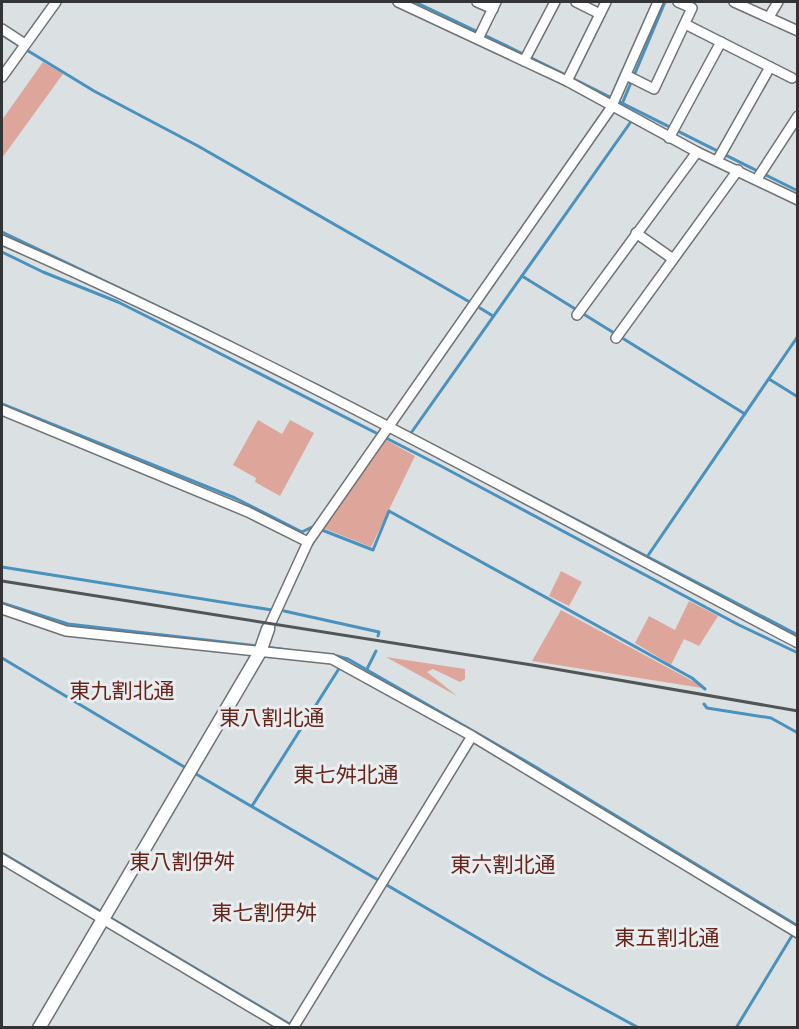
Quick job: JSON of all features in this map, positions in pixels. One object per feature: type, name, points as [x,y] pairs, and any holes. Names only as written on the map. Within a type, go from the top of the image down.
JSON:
[{"type":"street","points":[[2,77],[56,2]]},
{"type":"street","points":[[477,2],[495,5],[480,35]]},
{"type":"street","points":[[526,57],[555,2]]},
{"type":"street","points":[[576,2],[600,14]]},
{"type":"street","points":[[568,78],[606,2]]},
{"type":"street","points":[[39,1028],[262,648],[269,627],[308,542],[630,78],[658,2]]},
{"type":"street","points":[[630,78],[654,88],[692,8],[678,2]]},
{"type":"street","points":[[735,2],[770,16],[798,31]]},
{"type":"street","points":[[770,16],[778,2]]},
{"type":"street","points":[[403,3],[526,57],[672,133],[697,152],[720,156],[738,170],[759,175],[798,200]]},
{"type":"street","points":[[685,24],[792,78]]},
{"type":"street","points":[[2,29],[24,47]]},
{"type":"street","points":[[672,133],[722,42]]},
{"type":"street","points":[[720,156],[770,67]]},
{"type":"street","points":[[759,175],[798,116]]},
{"type":"street","points":[[579,312],[697,152]]},
{"type":"street","points":[[618,336],[738,170]]},
{"type":"street","points":[[636,233],[673,259]]},
{"type":"street","points":[[2,240],[119,294],[387,429],[798,643]]},
{"type":"street","points":[[2,410],[248,512],[308,542]]},
{"type":"street","points":[[2,609],[66,631],[262,648],[332,659],[472,736],[795,932]]},
{"type":"street","points":[[2,859],[105,916],[291,1027],[472,736]]},
{"type":"shaded area","points":[[43,62],[63,74],[2,158],[2,120]]},
{"type":"shaded area","points":[[258,420],[282,434],[290,420],[314,433],[280,496],[255,482],[256,478],[233,465]]},
{"type":"shaded area","points":[[386,440],[415,456],[371,547],[323,528]]},
{"type":"shaded area","points":[[561,571],[582,582],[569,606],[549,596]]},
{"type":"shaded area","points":[[689,601],[718,616],[699,646],[684,639],[671,665],[635,643],[649,616],[675,630]]},
{"type":"shaded area","points":[[561,610],[700,685],[702,688],[532,661]]},
{"type":"shaded area","points":[[386,657],[465,669],[465,679],[460,682],[433,669],[427,672],[457,696]]},
{"type":"waterway","points":[[415,2],[798,191]]},
{"type":"waterway","points":[[622,104],[665,2]]},
{"type":"waterway","points":[[2,35],[94,91],[198,146],[468,301]]},
{"type":"waterway","points":[[411,433],[630,123]]},
{"type":"waterway","points":[[2,232],[207,330]]},
{"type":"waterway","points":[[2,252],[43,272],[118,302],[166,326],[439,465],[739,625],[798,653]]},
{"type":"waterway","points":[[522,276],[745,414]]},
{"type":"waterway","points":[[480,308],[493,316]]},
{"type":"waterway","points":[[647,557],[798,336]]},
{"type":"waterway","points":[[769,379],[798,397]]},
{"type":"waterway","points":[[315,384],[798,635]]},
{"type":"waterway","points":[[2,404],[235,498],[302,532],[312,527]]},
{"type":"waterway","points":[[322,530],[373,550],[389,511],[692,678],[705,689]]},
{"type":"waterway","points":[[2,567],[272,610]]},
{"type":"waterway","points":[[2,603],[68,624],[258,646]]},
{"type":"waterway","points":[[284,611],[379,632],[378,636]]},
{"type":"waterway","points":[[265,647],[288,650]]},
{"type":"waterway","points":[[367,669],[376,651]]},
{"type":"waterway","points":[[333,655],[348,659],[534,766],[798,926]]},
{"type":"waterway","points":[[2,658],[186,768]]},
{"type":"waterway","points":[[252,806],[340,667]]},
{"type":"waterway","points":[[704,704],[707,708],[771,718],[798,733]]},
{"type":"waterway","points":[[196,774],[545,977],[639,1028]]},
{"type":"waterway","points":[[2,853],[103,913]]},
{"type":"waterway","points":[[109,917],[291,1025]]},
{"type":"waterway","points":[[736,1028],[793,934]]},
{"type":"railway","points":[[2,581],[532,665],[798,711]]},
{"type":"district","name":"東九割北通","points":[[122,691]]},
{"type":"district","name":"東八割北通","points":[[272,718]]},
{"type":"district","name":"東七舛北通","points":[[346,775]]},
{"type":"district","name":"東八割伊舛","points":[[182,862]]},
{"type":"district","name":"東六割北通","points":[[503,865]]},
{"type":"district","name":"東七割伊舛","points":[[264,913]]},
{"type":"district","name":"東五割北通","points":[[667,938]]}]
